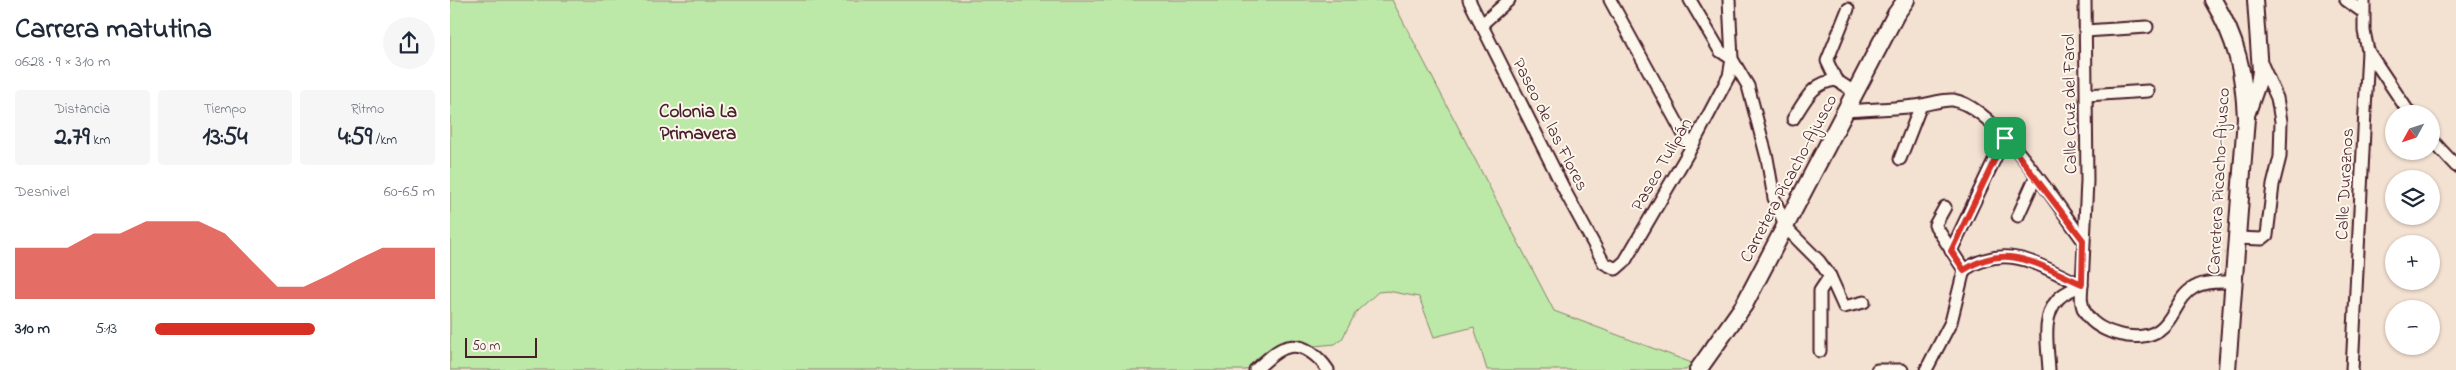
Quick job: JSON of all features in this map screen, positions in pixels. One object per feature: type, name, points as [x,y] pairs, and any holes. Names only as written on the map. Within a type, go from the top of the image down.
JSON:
[{"type":"main road","name":"Carretera Picacho-Ajusco","points":[[1698,370],[1744,305],[1786,228],[1896,14],[1906,0]]},
{"type":"main road","name":"Carretera Picacho-Ajusco","points":[[2213,0],[2228,27],[2240,62],[2244,82],[2246,118],[2227,370]]},
{"type":"street","name":"Paseo de las Flores","points":[[1468,0],[1567,195],[1604,263]]},
{"type":"street","points":[[1481,24],[1510,0]]},
{"type":"street","points":[[1610,0],[1691,148]]},
{"type":"street","points":[[1690,0],[1720,51],[1732,59],[1748,86],[1767,158],[1774,198],[1786,228],[1820,261],[1830,276],[1844,307],[1864,302]]},
{"type":"street","points":[[1729,0],[1732,59]]},
{"type":"street","name":"Calle Cruz del Farol","points":[[2085,0],[2087,181],[2081,302],[2085,313],[2092,321],[2110,331],[2134,336],[2147,335],[2165,324],[2179,300],[2197,285],[2233,282]]},
{"type":"street","points":[[2246,118],[2258,84],[2259,58],[2255,0]]},
{"type":"street","points":[[2346,0],[2364,6]]},
{"type":"street","name":"Calle Duraznos","points":[[2352,370],[2368,51],[2364,31],[2364,6]]},
{"type":"street","points":[[1848,9],[1827,61],[1836,80],[1856,93]]},
{"type":"street","points":[[2085,31],[2147,27]]},
{"type":"street","points":[[2368,51],[2404,105]]},
{"type":"street","points":[[2236,238],[2262,239],[2267,235],[2273,185],[2280,157],[2281,121],[2277,98],[2259,58]]},
{"type":"street","name":"Paseo Tulipán","points":[[1604,263],[1616,269],[1625,261],[1691,148],[1729,76],[1732,59]]},
{"type":"street","points":[[1793,120],[1816,86],[1824,82],[1836,80]]},
{"type":"street","points":[[2087,95],[2148,91]]},
{"type":"street","points":[[1847,111],[1921,105],[1952,100],[1972,106],[1988,118],[2005,138],[2036,176],[2083,240]]},
{"type":"street","points":[[1900,159],[1921,105]]},
{"type":"street","points":[[1951,251],[2005,138]]},
{"type":"street","points":[[2440,149],[2456,166]]},
{"type":"street","points":[[2018,216],[2036,176]]},
{"type":"street","points":[[1945,207],[1935,225],[1964,270]]},
{"type":"street","points":[[1926,370],[1951,322],[1964,270],[1980,260],[1991,257],[2015,256],[2082,284]]},
{"type":"street","points":[[1820,351],[1820,291],[1830,276]]},
{"type":"street","points":[[2049,370],[2047,321],[2050,309],[2059,297],[2082,284]]},
{"type":"street","points":[[1255,370],[1288,346],[1300,347],[1316,355],[1328,370]]},
{"type":"street","points":[[1877,370],[1902,370]]},
{"type":"green space","points":[[450,0],[1392,0],[1554,311],[1692,363],[1686,370],[1487,370],[1474,327],[1434,337],[1419,297],[1388,291],[1378,292],[1356,312],[1342,339],[1335,344],[1314,346],[1297,342],[1278,346],[1246,370],[450,370]]},
{"type":"district","name":"Colonia La Primavera","points":[[698,121]]},
{"type":"route","points":[[2005,138],[2036,176],[2083,240],[2082,284],[2015,256],[1991,257],[1980,260],[1964,270],[1951,251],[2005,138]]}]
